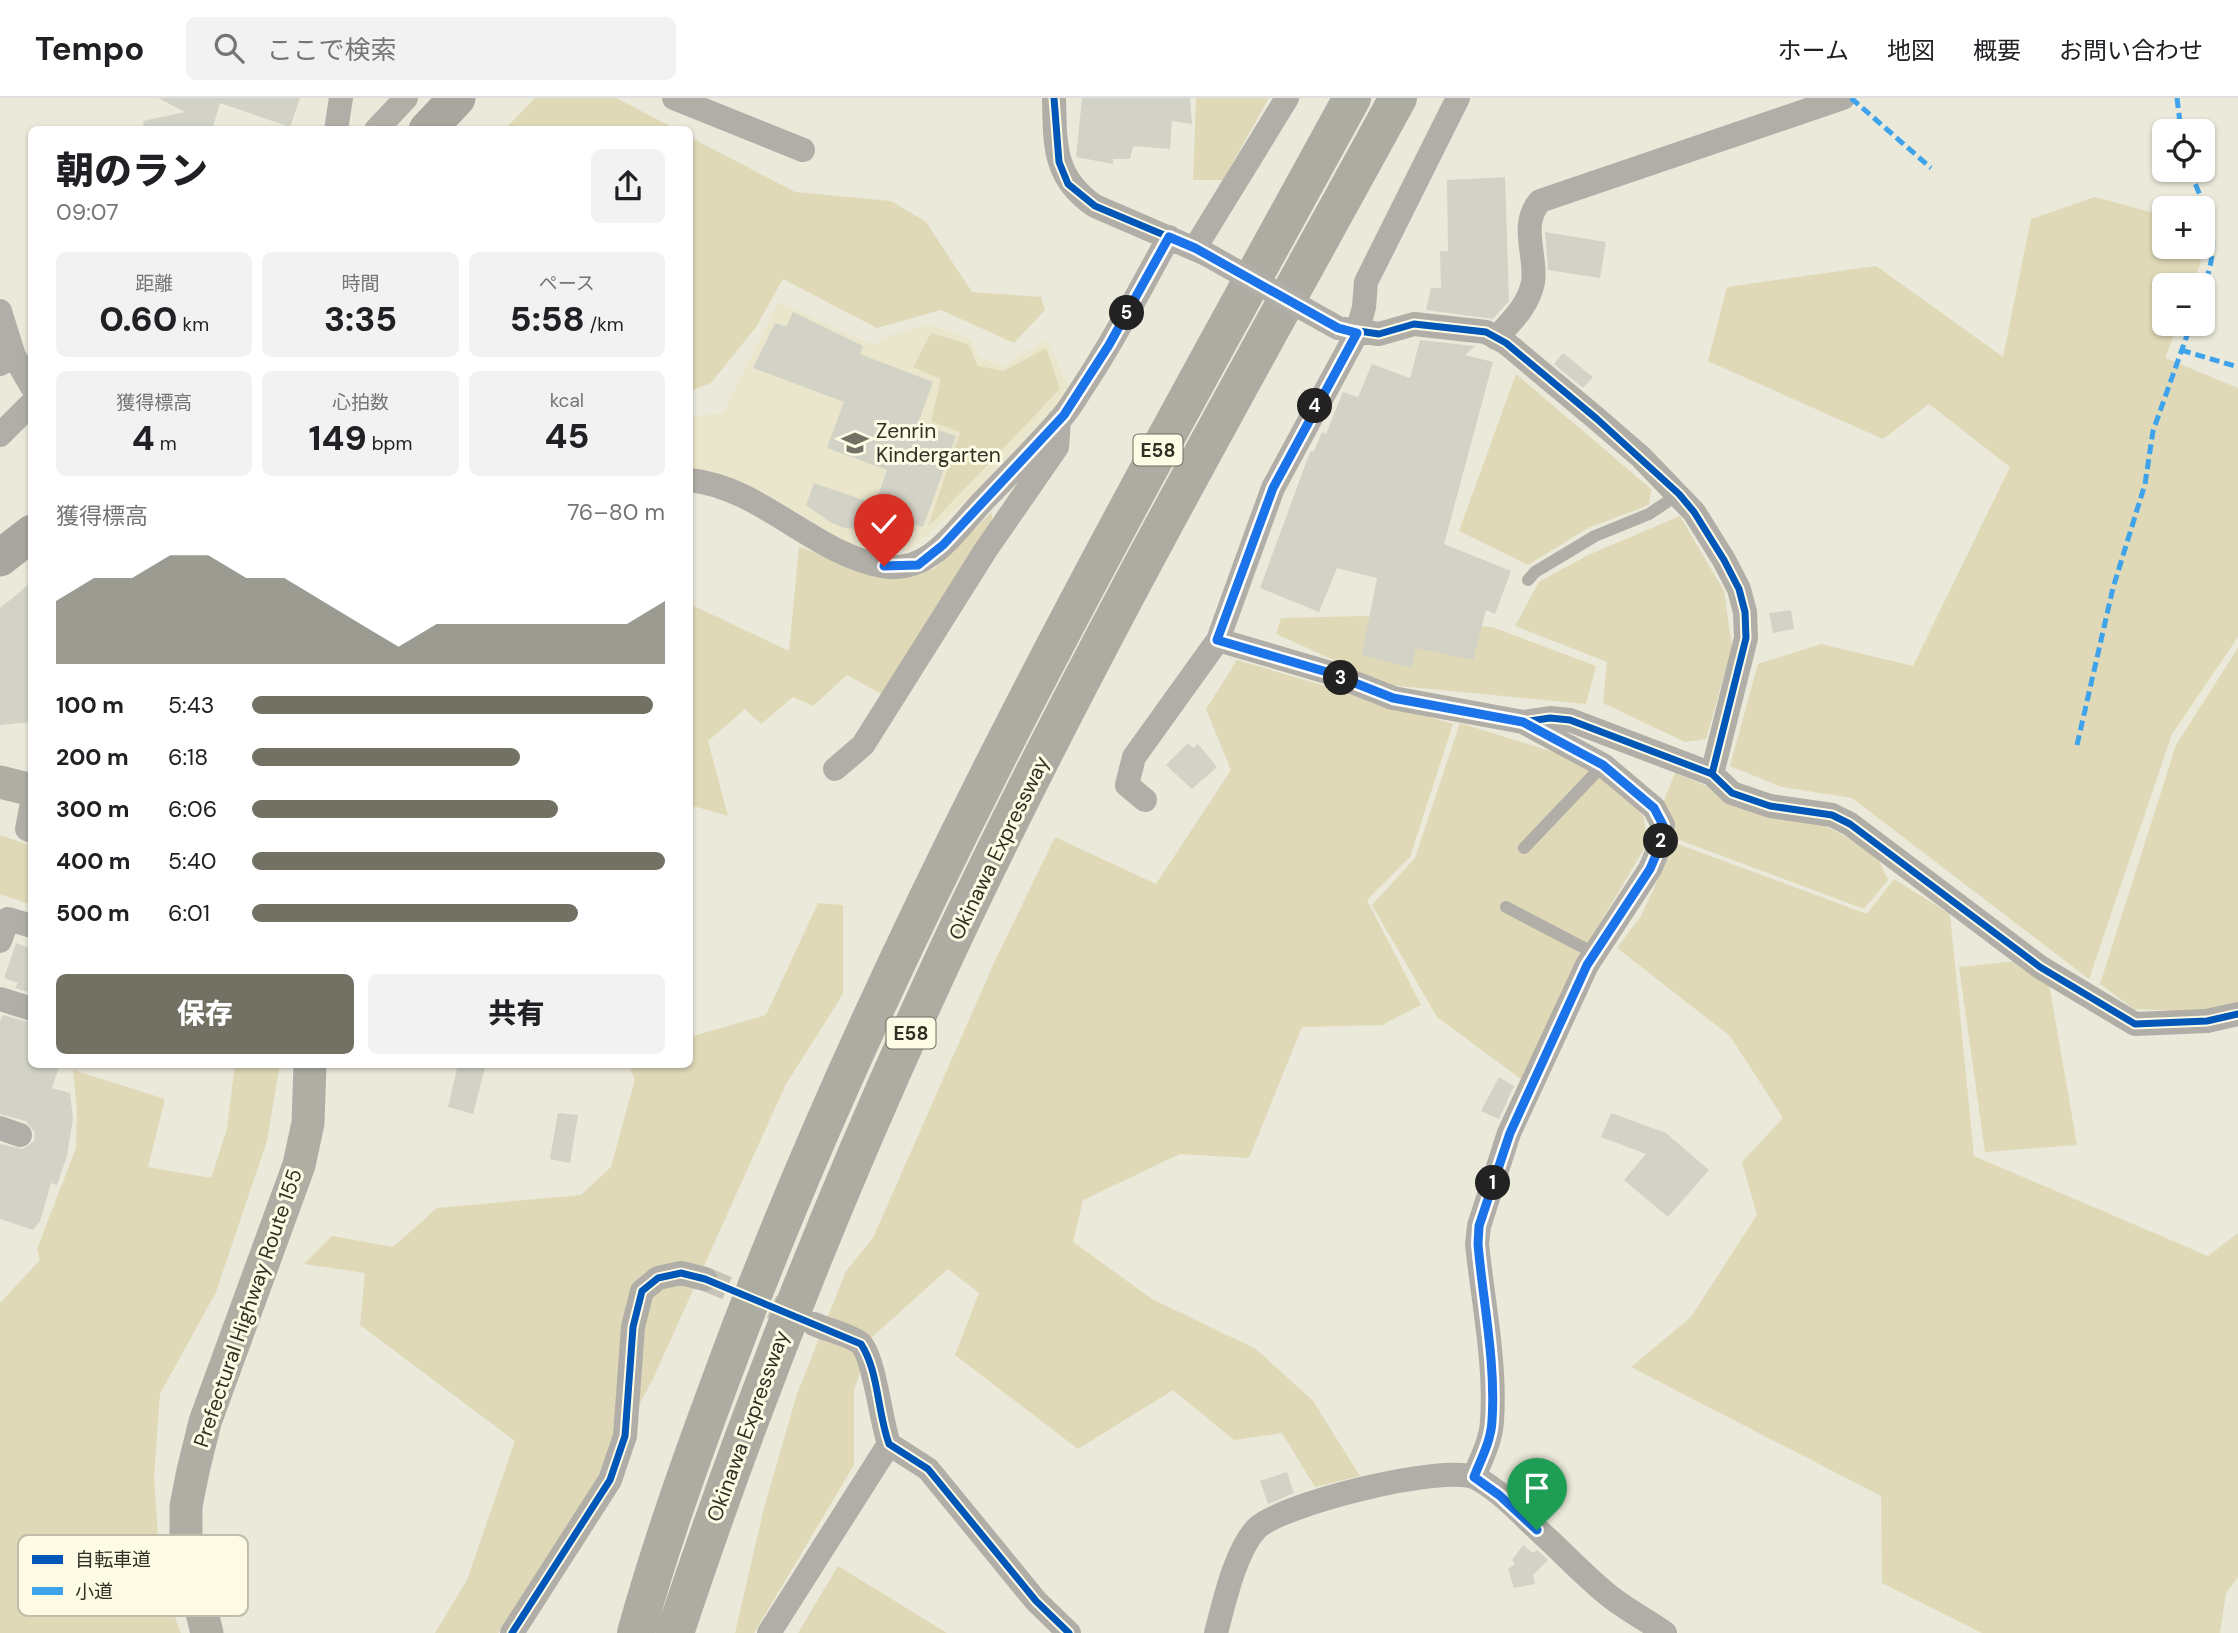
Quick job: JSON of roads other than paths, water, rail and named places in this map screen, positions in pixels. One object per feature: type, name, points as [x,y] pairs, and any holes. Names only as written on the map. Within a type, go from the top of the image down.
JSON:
[{"type":"highway","name":"Okinawa Expressway","points":[[636,1633],[706,1419],[778,1229],[866,1027],[970,806],[1114,530],[1352,98]]},
{"type":"highway","name":"Okinawa Expressway","points":[[675,1633],[805,1274],[964,916],[1141,569],[1398,98]]},
{"type":"highway","points":[[608,1633],[620,1595],[706,1419]]},
{"type":"highway","points":[[702,1633],[736,1459]]},
{"type":"main road","points":[[431,126],[457,98]]},
{"type":"main road","points":[[0,558],[28,536]]},
{"type":"main road","points":[[0,782],[28,789]]},
{"type":"main road","name":"Prefectural Highway Route 155","points":[[186,1535],[188,1494],[205,1422],[299,1165],[308,1123],[310,1068]]},
{"type":"main road","name":"Prefectural Highway Route 155","points":[[203,1616],[207,1633]]},
{"type":"street","points":[[337,126],[341,98]]},
{"type":"street","points":[[380,126],[406,98]]},
{"type":"street","points":[[674,98],[803,150]]},
{"type":"street","points":[[1054,98],[1059,162],[1069,184],[1095,206],[1200,251],[1348,330],[1379,334],[1414,324],[1486,332],[1506,343],[1597,419],[1679,494],[1694,512],[1724,560],[1739,589],[1745,612],[1746,638],[1713,774]]},
{"type":"street","points":[[1200,251],[1287,98]]},
{"type":"street","points":[[1145,800],[1127,785],[1134,757],[1217,640],[1273,488],[1348,330],[1364,307],[1366,282],[1458,98]]},
{"type":"street","points":[[1496,338],[1525,304],[1533,282],[1529,232],[1535,206],[1541,201],[1843,98]]},
{"type":"street","points":[[693,480],[708,482],[743,494],[821,542],[861,559],[884,566],[918,565],[943,545],[1059,420],[1109,345],[1169,237]]},
{"type":"street","points":[[0,311],[7,360],[28,383]]},
{"type":"street","points":[[0,435],[28,407]]},
{"type":"street","points":[[835,769],[863,745],[985,551],[1057,447],[1059,420]]},
{"type":"street","points":[[1217,640],[1327,672],[1393,698],[1523,722],[1603,765],[1654,808],[1663,825],[1659,848],[1650,869],[1606,940],[1594,953],[1510,1133],[1479,1226],[1478,1244],[1491,1369],[1492,1422],[1488,1442],[1474,1477]]},
{"type":"street","points":[[1523,722],[1550,718],[1570,720],[1713,774],[1732,793],[1770,806],[1832,815],[1850,824],[2040,967],[2136,1024],[2207,1021],[2238,1014]]},
{"type":"street","points":[[0,941],[8,919],[28,925]]},
{"type":"street","points":[[0,999],[28,1008]]},
{"type":"street","points":[[512,1633],[610,1480],[625,1436],[633,1327],[642,1291],[658,1278],[681,1273],[705,1279]]},
{"type":"street","points":[[814,1324],[860,1344],[870,1358],[879,1409],[889,1444],[928,1469],[1037,1601],[1069,1633]]},
{"type":"street","points":[[769,1633],[889,1444]]},
{"type":"street","points":[[1216,1633],[1243,1550],[1256,1530],[1270,1519],[1295,1508],[1406,1480],[1445,1475],[1474,1477],[1499,1495],[1611,1598],[1665,1633]]},
{"type":"lane","points":[[1528,580],[1535,572],[1595,536],[1649,514],[1679,494]]},
{"type":"lane","points":[[1524,848],[1603,765]]},
{"type":"lane","points":[[1506,907],[1594,953]]},
{"type":"tunnel","points":[[705,1279],[803,1320]]},
{"type":"place","name":"Zenrin Kindergarten","points":[[855,443]]}]
